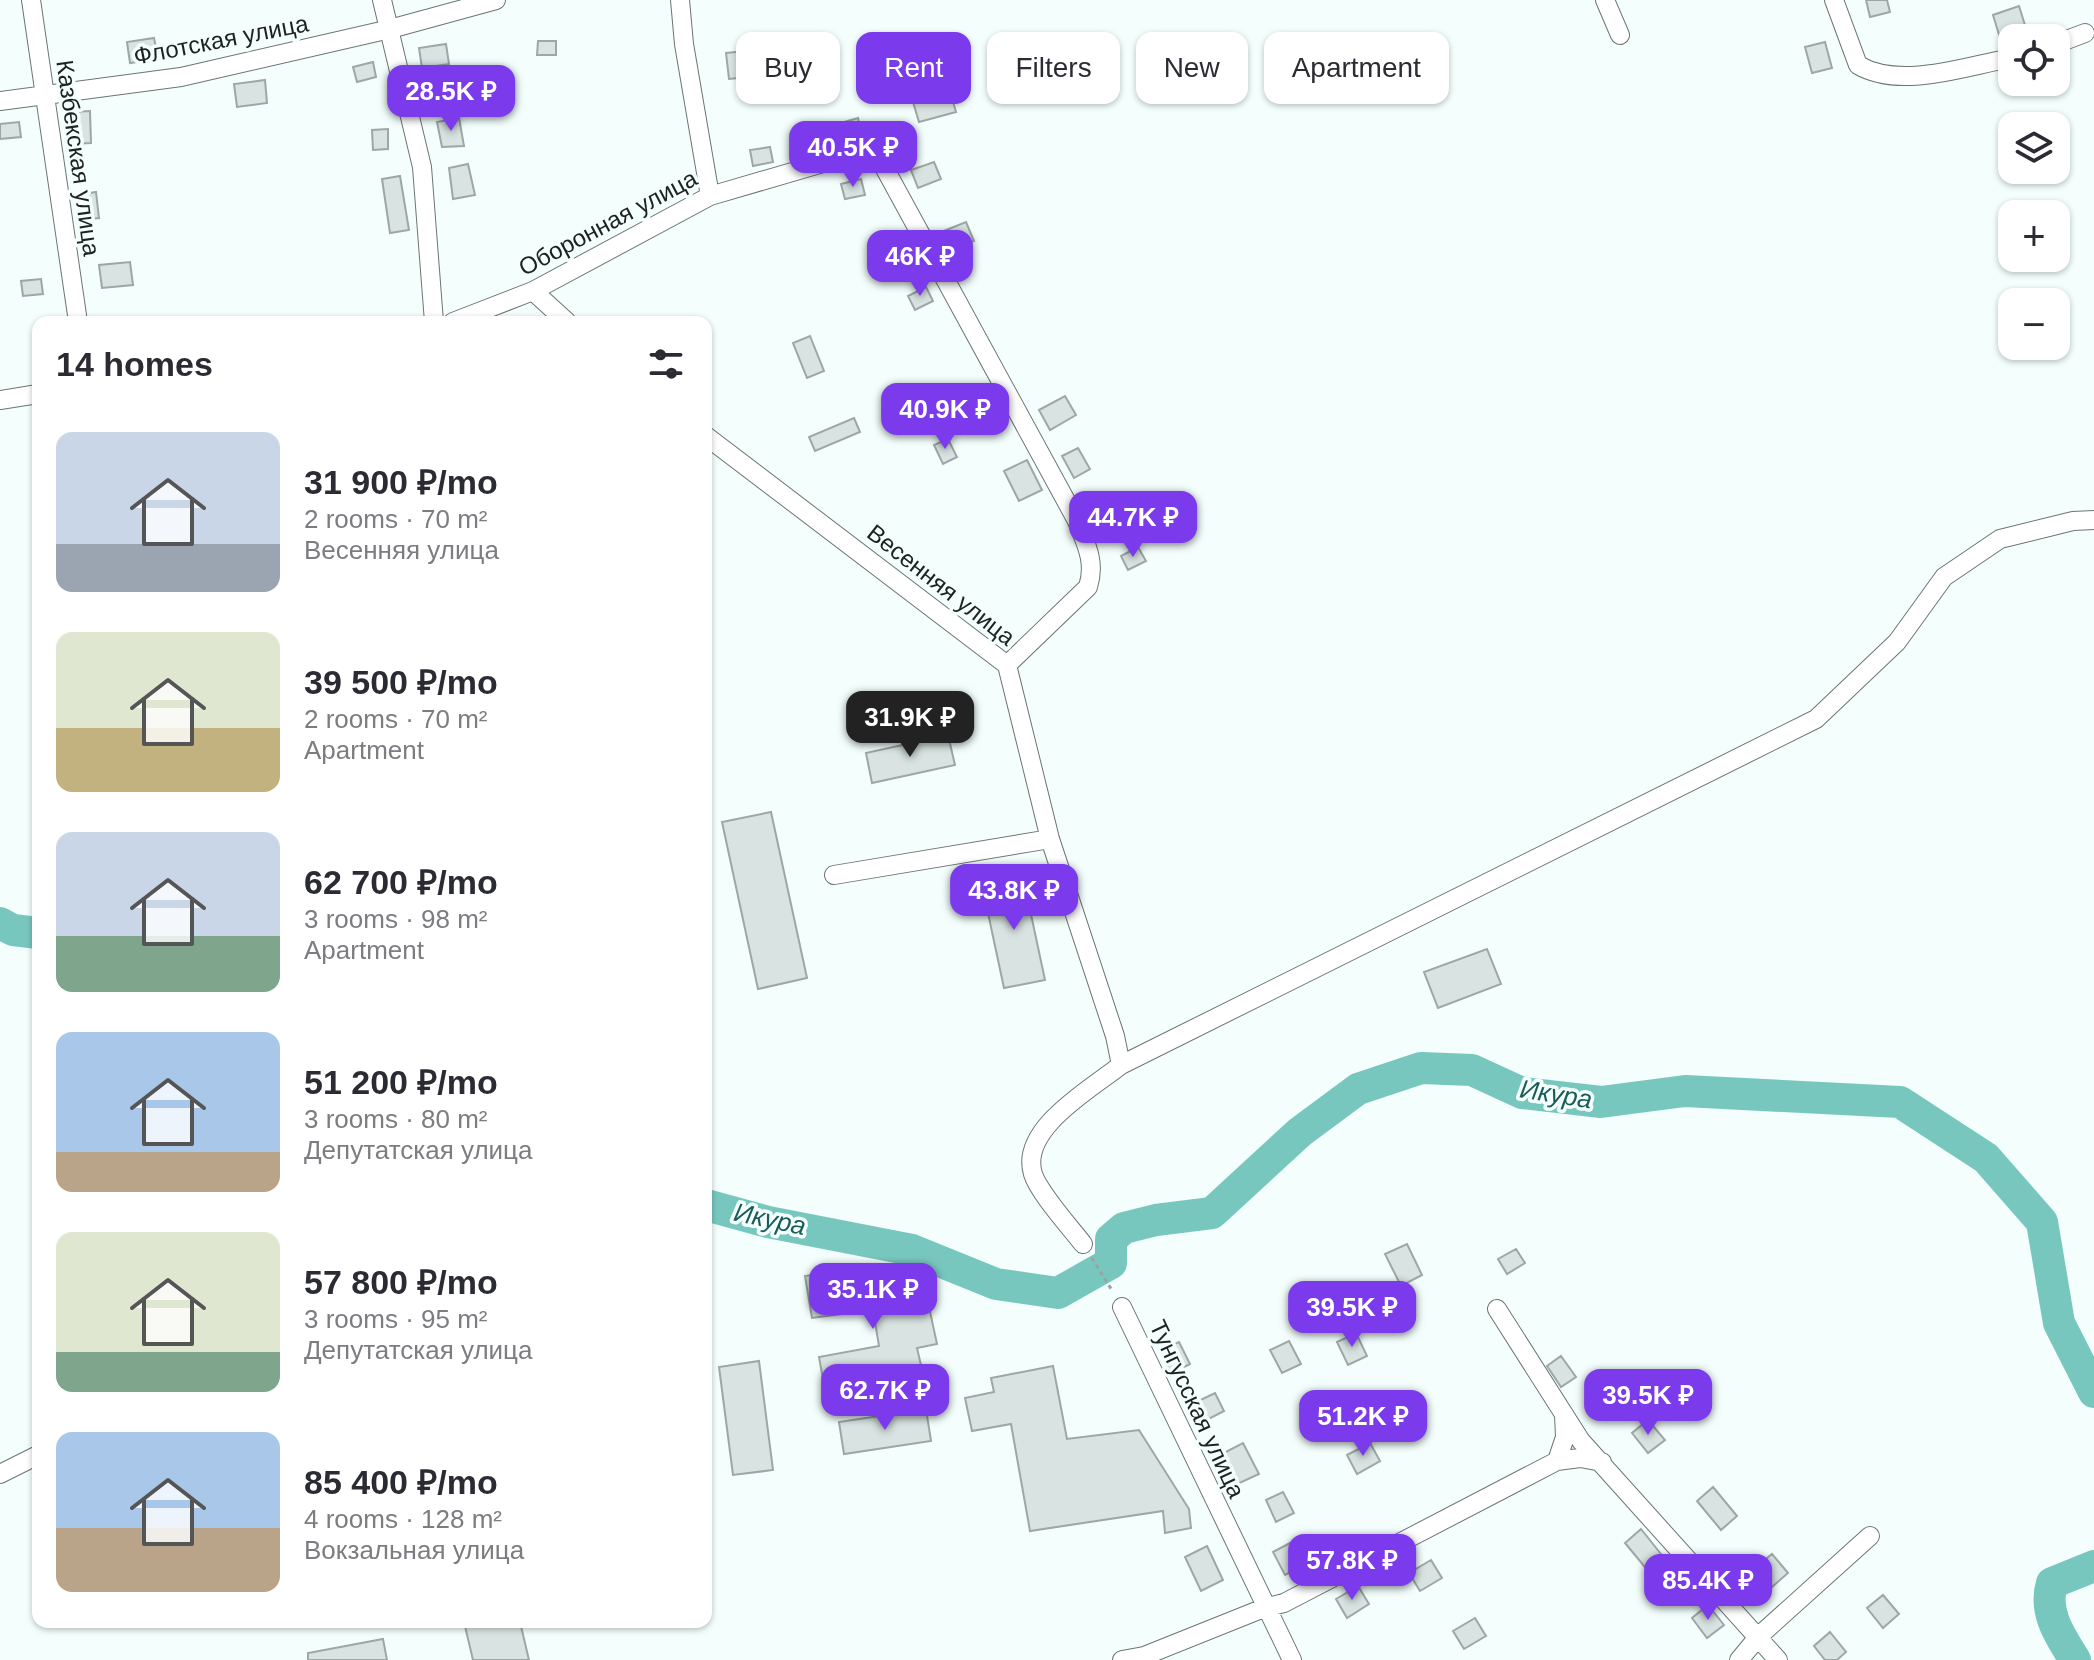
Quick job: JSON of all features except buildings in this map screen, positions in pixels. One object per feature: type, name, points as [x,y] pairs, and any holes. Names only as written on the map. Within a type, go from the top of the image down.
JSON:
[{"type":"street","name":"Казбекская улица","points":[[31,0],[77,316]]},
{"type":"street","points":[[382,0],[422,167],[434,316]]},
{"type":"street","name":"Флотская улица","points":[[0,101],[181,77],[390,29],[496,0]]},
{"type":"street","points":[[680,0],[684,44],[710,196]]},
{"type":"street","points":[[1605,0],[1620,35]]},
{"type":"street","points":[[1834,0],[1858,65],[1873,74],[1899,77],[1998,60]]},
{"type":"street","points":[[2070,39],[2085,33]]},
{"type":"street","name":"Оборонная улица","points":[[468,316],[533,291],[710,196],[864,151],[878,156],[1077,521],[1090,554],[1093,572],[1088,587],[1007,665]]},
{"type":"street","points":[[533,291],[560,316]]},
{"type":"street","points":[[0,400],[32,395]]},
{"type":"street","name":"Весенняя улица","points":[[712,441],[1007,665],[1050,839],[1115,1036],[1121,1065]]},
{"type":"street","points":[[1083,1244],[1033,1175],[1031,1150],[1047,1123],[1121,1065],[1816,719],[1897,642],[1944,577],[2000,539],[2073,521],[2094,520]]},
{"type":"street","points":[[834,875],[1050,839]]},
{"type":"street","name":"Тунгусская улица","points":[[1122,1307],[1264,1608],[1292,1660]]},
{"type":"street","points":[[1497,1309],[1563,1408],[1581,1441],[1778,1660]]},
{"type":"street","points":[[1557,1461],[1565,1437],[1563,1408]]},
{"type":"street","points":[[0,1474],[32,1458]]},
{"type":"street","points":[[1122,1660],[1144,1656],[1264,1608],[1284,1603],[1557,1461],[1580,1458],[1602,1462]]},
{"type":"street","points":[[1739,1660],[1759,1636],[1870,1536]]},
{"type":"path","points":[[1083,1244],[1122,1307]]},
{"type":"waterway","name":"Икура","points":[[0,923],[13,930],[32,932]]},
{"type":"waterway","name":"Икура","points":[[712,1207],[768,1222],[912,1250],[996,1284],[1058,1293],[1111,1263],[1111,1239],[1124,1228],[1156,1220],[1212,1213],[1300,1132],[1358,1089],[1421,1068],[1472,1070],[1522,1093],[1601,1102],[1685,1091],[1900,1102],[1986,1158],[2042,1222],[2059,1323],[2094,1392]]},
{"type":"waterway","name":"Икура","points":[[2075,1660],[2051,1614],[2052,1583],[2094,1566]]}]
